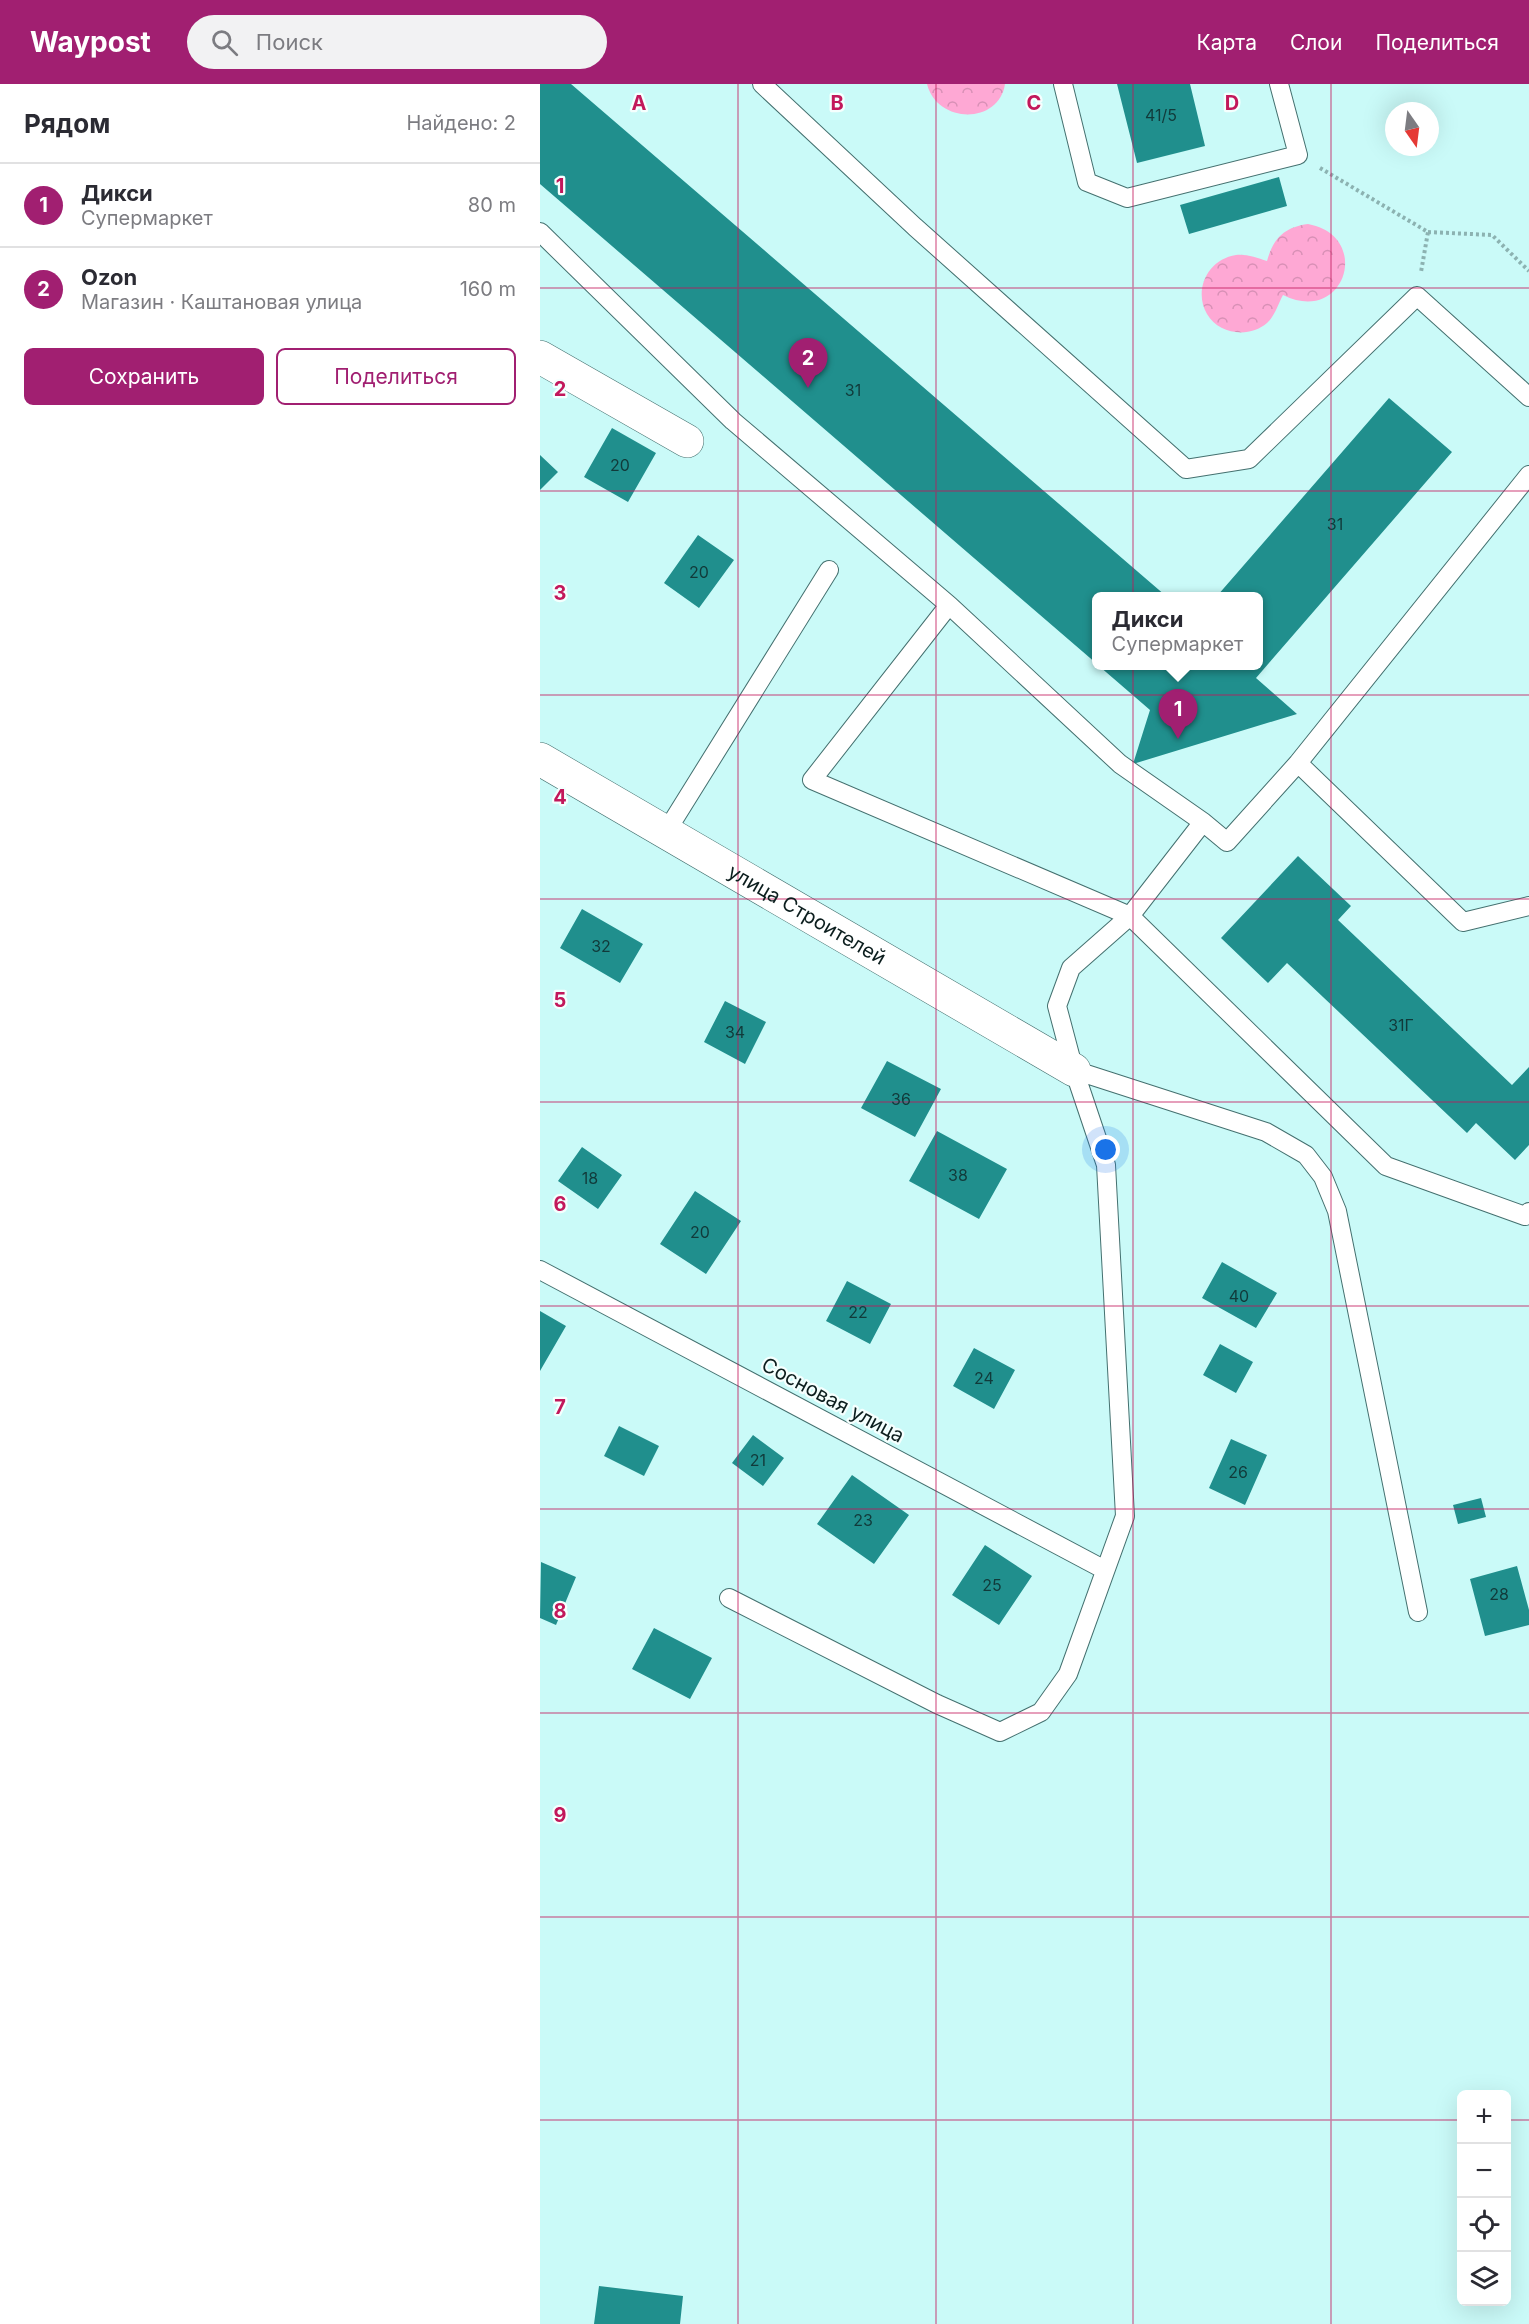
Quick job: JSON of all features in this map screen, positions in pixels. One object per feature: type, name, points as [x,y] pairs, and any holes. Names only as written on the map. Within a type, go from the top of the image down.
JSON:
[{"type":"street","points":[[540,357],[687,441]]},
{"type":"street","name":"улица Строителей","points":[[540,759],[1074,1070]]},
{"type":"lane","points":[[762,84],[915,227],[1186,469],[1249,459],[1417,296],[1529,397]]},
{"type":"lane","points":[[1063,84],[1087,182],[1127,198],[1298,155],[1279,84]]},
{"type":"lane","points":[[540,232],[733,421],[949,605],[1120,764],[1203,822],[1227,842],[1298,763],[1529,475]]},
{"type":"lane","points":[[666,832],[829,570]]},
{"type":"lane","points":[[949,605],[812,780],[1130,916],[1386,1167],[1525,1216],[1529,1212]]},
{"type":"lane","points":[[1298,763],[1463,922],[1529,906]]},
{"type":"lane","points":[[729,1598],[937,1704],[1000,1732],[1041,1712],[1068,1674],[1125,1516],[1106,1165],[1074,1070],[1057,1006],[1071,968],[1130,916],[1203,822]]},
{"type":"lane","points":[[1074,1070],[1266,1132],[1306,1155],[1323,1177],[1337,1211],[1418,1612]]},
{"type":"lane","name":"Сосновая улица","points":[[540,1270],[1105,1570]]},
{"type":"path","points":[[1298,155],[1428,232],[1492,235],[1529,271]]},
{"type":"path","points":[[1417,296],[1428,232]]},
{"type":"green space","points":[[927,84],[1005,84],[1000,97],[992,107],[980,113],[968,114],[954,112],[943,107],[933,97]]},
{"type":"green space","points":[[1308,224],[1328,232],[1340,245],[1345,260],[1343,276],[1335,289],[1322,299],[1305,301],[1283,295],[1270,320],[1252,331],[1227,330],[1212,321],[1203,305],[1202,295],[1206,277],[1211,269],[1226,258],[1236,255],[1267,261],[1276,240],[1281,235],[1292,228]]},
{"type":"building","points":[[540,84],[571,84],[1161,592],[1092,592],[1092,660],[540,184]]},
{"type":"building","points":[[1117,84],[1190,84],[1205,146],[1137,163]]},
{"type":"building","points":[[1279,177],[1287,206],[1189,234],[1180,205]]},
{"type":"building","points":[[1389,398],[1452,452],[1263,670],[1263,592],[1220,592]]},
{"type":"building","points":[[612,428],[656,453],[628,502],[584,477]]},
{"type":"building","points":[[540,455],[558,472],[540,490]]},
{"type":"building","points":[[698,535],[734,560],[699,608],[664,583]]},
{"type":"building","points":[[1104,670],[1263,670],[1256,678],[1297,714],[1133,764],[1150,710]]},
{"type":"building","points":[[1298,856],[1351,906],[1338,920],[1512,1085],[1529,1067],[1529,1145],[1515,1160],[1476,1123],[1467,1133],[1287,963],[1268,983],[1221,938]]},
{"type":"building","points":[[582,909],[643,944],[620,983],[560,948]]},
{"type":"building","points":[[725,1001],[766,1022],[745,1064],[704,1042]]},
{"type":"building","points":[[887,1061],[941,1089],[915,1137],[861,1108]]},
{"type":"building","points":[[937,1131],[1007,1169],[979,1219],[909,1181]]},
{"type":"building","points":[[582,1147],[622,1175],[598,1209],[558,1181]]},
{"type":"building","points":[[695,1191],[741,1221],[706,1274],[660,1244]]},
{"type":"building","points":[[1222,1262],[1277,1293],[1256,1328],[1202,1298]]},
{"type":"building","points":[[847,1281],[891,1304],[870,1344],[826,1321]]},
{"type":"building","points":[[540,1311],[566,1326],[540,1371]]},
{"type":"building","points":[[1220,1344],[1253,1362],[1236,1393],[1203,1375]]},
{"type":"building","points":[[974,1348],[1015,1370],[994,1409],[953,1386]]},
{"type":"building","points":[[619,1426],[659,1446],[644,1476],[604,1456]]},
{"type":"building","points":[[753,1435],[784,1458],[763,1486],[732,1463]]},
{"type":"building","points":[[1231,1439],[1267,1455],[1245,1505],[1209,1488]]},
{"type":"building","points":[[852,1475],[909,1515],[874,1564],[817,1524]]},
{"type":"building","points":[[1481,1498],[1486,1517],[1458,1524],[1453,1505]]},
{"type":"building","points":[[985,1545],[1032,1576],[999,1625],[952,1595]]},
{"type":"building","points":[[541,1562],[576,1577],[556,1625],[540,1618]]},
{"type":"building","points":[[1517,1566],[1529,1610],[1529,1625],[1485,1636],[1470,1579]]},
{"type":"building","points":[[654,1628],[712,1658],[690,1699],[632,1669]]},
{"type":"building","points":[[599,2286],[683,2296],[680,2324],[594,2324]]},
{"type":"place","name":"Ozon","points":[[808,388]]},
{"type":"place","name":"Дикси","points":[[1178,739]]}]
